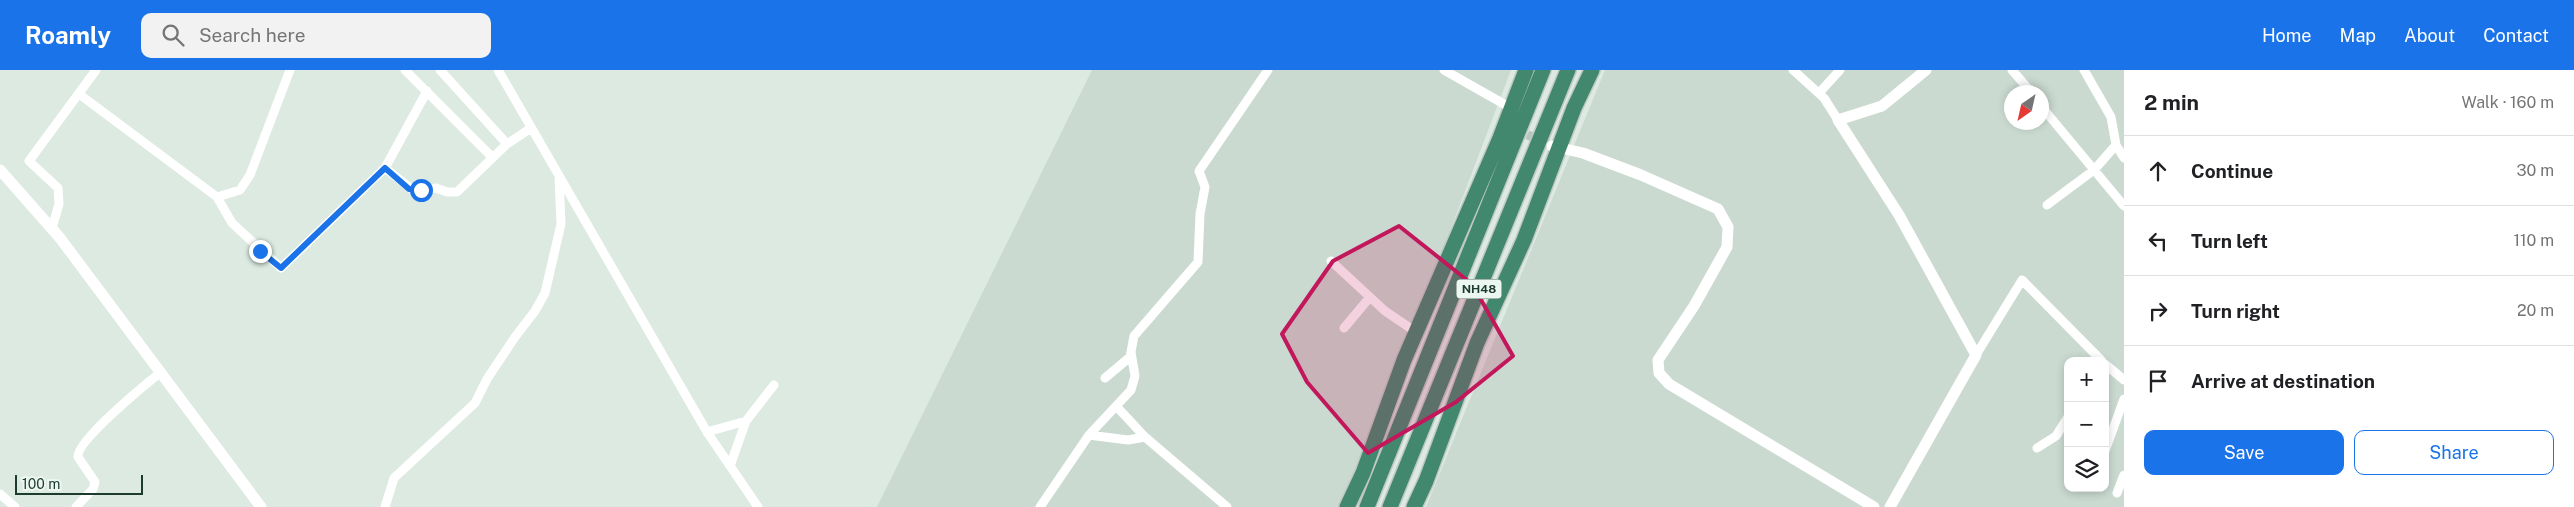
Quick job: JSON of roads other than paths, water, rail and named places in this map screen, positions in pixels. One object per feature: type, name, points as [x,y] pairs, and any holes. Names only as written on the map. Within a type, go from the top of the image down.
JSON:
[{"type":"highway","points":[[1347,507],[1363,473],[1416,332],[1508,127],[1511,108],[1526,70]]},
{"type":"highway","name":"NH48","points":[[1367,507],[1543,70]]},
{"type":"highway","name":"NH48","points":[[1390,507],[1568,70]]},
{"type":"highway","points":[[1414,507],[1426,481],[1477,343],[1524,240],[1556,147],[1592,70]]},
{"type":"street","points":[[52,228],[59,204],[58,188],[29,161],[96,70]]},
{"type":"street","points":[[217,197],[240,190],[250,175],[290,70]]},
{"type":"street","points":[[405,70],[492,157]]},
{"type":"street","points":[[440,70],[507,144]]},
{"type":"street","points":[[498,70],[707,432],[758,507]]},
{"type":"street","points":[[1105,378],[1130,358],[1134,336],[1198,262],[1200,214],[1205,187],[1199,171],[1268,70]]},
{"type":"street","points":[[1444,70],[1511,108]]},
{"type":"street","points":[[1793,70],[1819,93],[1838,120],[1899,215],[1976,355]]},
{"type":"street","points":[[1819,93],[1840,70]]},
{"type":"street","points":[[1838,120],[1882,106],[1926,70]]},
{"type":"street","points":[[2012,70],[2025,85]]},
{"type":"street","points":[[2088,72],[2110,117],[2115,131],[2116,145],[2124,158]]},
{"type":"street","points":[[79,94],[217,197],[232,223],[281,268],[385,168],[427,91]]},
{"type":"street","points":[[2049,115],[2124,206]]},
{"type":"street","points":[[385,168],[414,191],[436,188],[447,192],[457,192],[507,144],[531,128]]},
{"type":"street","points":[[2047,205],[2094,170],[2116,145]]},
{"type":"street","points":[[1556,147],[1583,153],[1641,175],[1718,209],[1728,227],[1728,248],[1694,306],[1661,352],[1657,367],[1658,373],[1669,384],[1874,507]]},
{"type":"street","points":[[0,170],[52,228],[261,507]]},
{"type":"street","points":[[385,507],[394,478],[475,403],[487,379],[535,311],[545,293],[561,224],[559,176]]},
{"type":"street","points":[[1331,261],[1385,311],[1416,332]]},
{"type":"street","points":[[1890,507],[1976,355],[2022,280],[2096,357]]},
{"type":"street","points":[[1344,328],[1370,297]]},
{"type":"street","points":[[1040,507],[1089,435],[1131,390],[1135,376],[1131,351]]},
{"type":"street","points":[[2109,367],[2124,380]]},
{"type":"street","points":[[76,507],[93,489],[95,482],[80,462],[77,453],[79,448],[114,412],[160,372]]},
{"type":"street","points":[[730,466],[746,421],[774,385]]},
{"type":"street","points":[[2106,447],[2124,398]]},
{"type":"street","points":[[1117,407],[1145,437],[1227,507]]},
{"type":"street","points":[[707,432],[746,421]]},
{"type":"street","points":[[2038,448],[2056,436],[2064,423]]},
{"type":"street","points":[[1089,435],[1128,440],[1145,437]]},
{"type":"street","points":[[2117,493],[2124,475]]},
{"type":"street","points":[[0,494],[16,507]]},
{"type":"tunnel","points":[[1515,129],[1552,146]]}]
